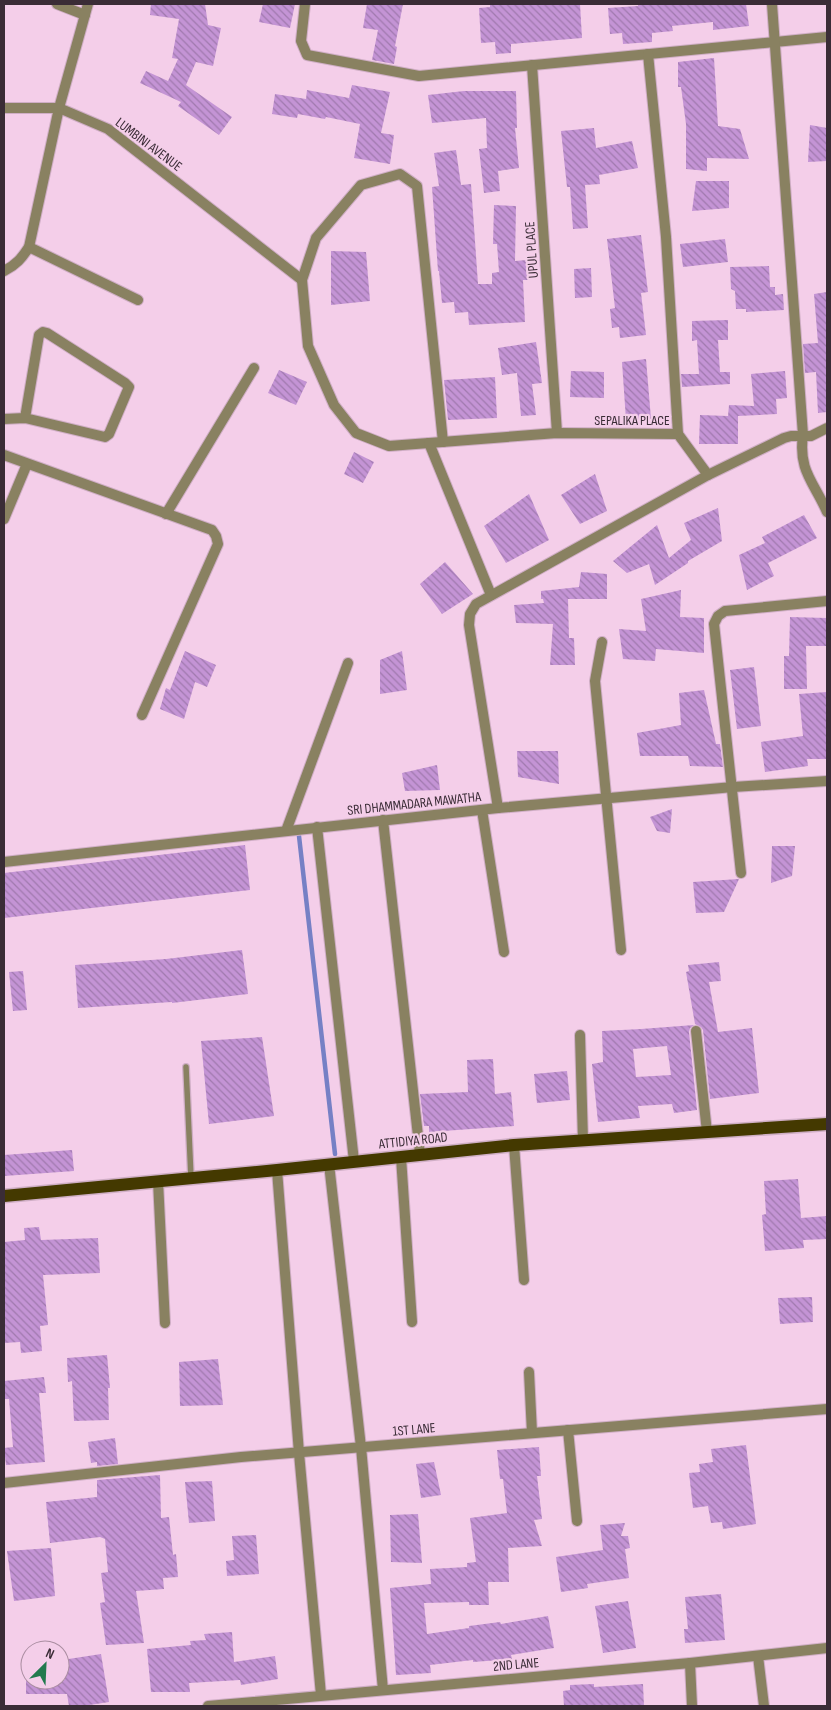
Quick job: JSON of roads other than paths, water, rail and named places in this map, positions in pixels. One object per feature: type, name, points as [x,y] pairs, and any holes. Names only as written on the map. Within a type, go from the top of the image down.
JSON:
[{"type":"main road","name":"ATTIDIYA ROAD","points":[[4,1196],[514,1145],[827,1124]]},
{"type":"street","points":[[57,4],[85,14]]},
{"type":"street","points":[[4,270],[12,267],[29,247],[59,108],[88,4]]},
{"type":"street","points":[[306,4],[301,41],[307,55],[419,76],[827,37]]},
{"type":"street","points":[[772,4],[803,435],[801,450],[804,470],[827,511]]},
{"type":"street","name":"SEPALIKA PLACE","points":[[302,280],[308,346],[334,405],[356,433],[389,446],[556,433],[678,434],[666,237],[648,54]]},
{"type":"street","name":"UPUL PLACE","points":[[532,65],[556,433]]},
{"type":"street","points":[[4,108],[59,108]]},
{"type":"street","name":"LUMBINI AVENUE","points":[[59,108],[108,129],[302,280]]},
{"type":"street","points":[[302,280],[316,238],[361,185],[400,174],[417,186],[443,442]]},
{"type":"street","points":[[29,247],[138,300]]},
{"type":"street","points":[[4,419],[25,418],[105,437],[109,434],[129,387],[43,332],[39,335],[25,418]]},
{"type":"street","points":[[166,514],[254,368]]},
{"type":"street","points":[[498,808],[469,625],[470,614],[476,604],[708,476],[784,438],[803,435],[811,436],[827,428]]},
{"type":"street","points":[[678,434],[708,476]]},
{"type":"street","points":[[429,443],[491,595]]},
{"type":"street","points":[[4,456],[212,530],[216,536],[218,544],[142,715]]},
{"type":"street","points":[[4,519],[27,464]]},
{"type":"street","points":[[741,873],[714,624],[721,612],[724,611],[827,601]]},
{"type":"street","points":[[602,642],[595,681],[622,950]]},
{"type":"street","points":[[286,831],[348,663]]},
{"type":"street","name":"SRI DHAMMADARA MAWATHA","points":[[4,862],[498,808],[733,787],[827,781]]},
{"type":"street","points":[[482,810],[504,952]]},
{"type":"street","points":[[383,820],[420,1154]]},
{"type":"street","points":[[317,827],[354,1161]]},
{"type":"street","points":[[696,1031],[707,1132]]},
{"type":"street","points":[[580,1035],[584,1141]]},
{"type":"street","points":[[514,1145],[524,1280]]},
{"type":"street","points":[[401,1157],[412,1322]]},
{"type":"street","points":[[329,1164],[361,1447],[383,1690]]},
{"type":"street","points":[[277,1170],[299,1453],[321,1695]]},
{"type":"street","points":[[158,1181],[165,1323]]},
{"type":"street","points":[[529,1372],[532,1433]]},
{"type":"street","name":"1ST LANE","points":[[4,1483],[231,1458],[827,1409]]},
{"type":"street","points":[[568,1430],[577,1522]]},
{"type":"street","name":"2ND LANE","points":[[208,1706],[690,1663],[827,1648]]},
{"type":"street","points":[[758,1656],[764,1706]]},
{"type":"street","points":[[690,1663],[692,1706]]},
{"type":"lane","points":[[186,1067],[191,1178]]},
{"type":"waterway","points":[[299,836],[335,1154]]}]
